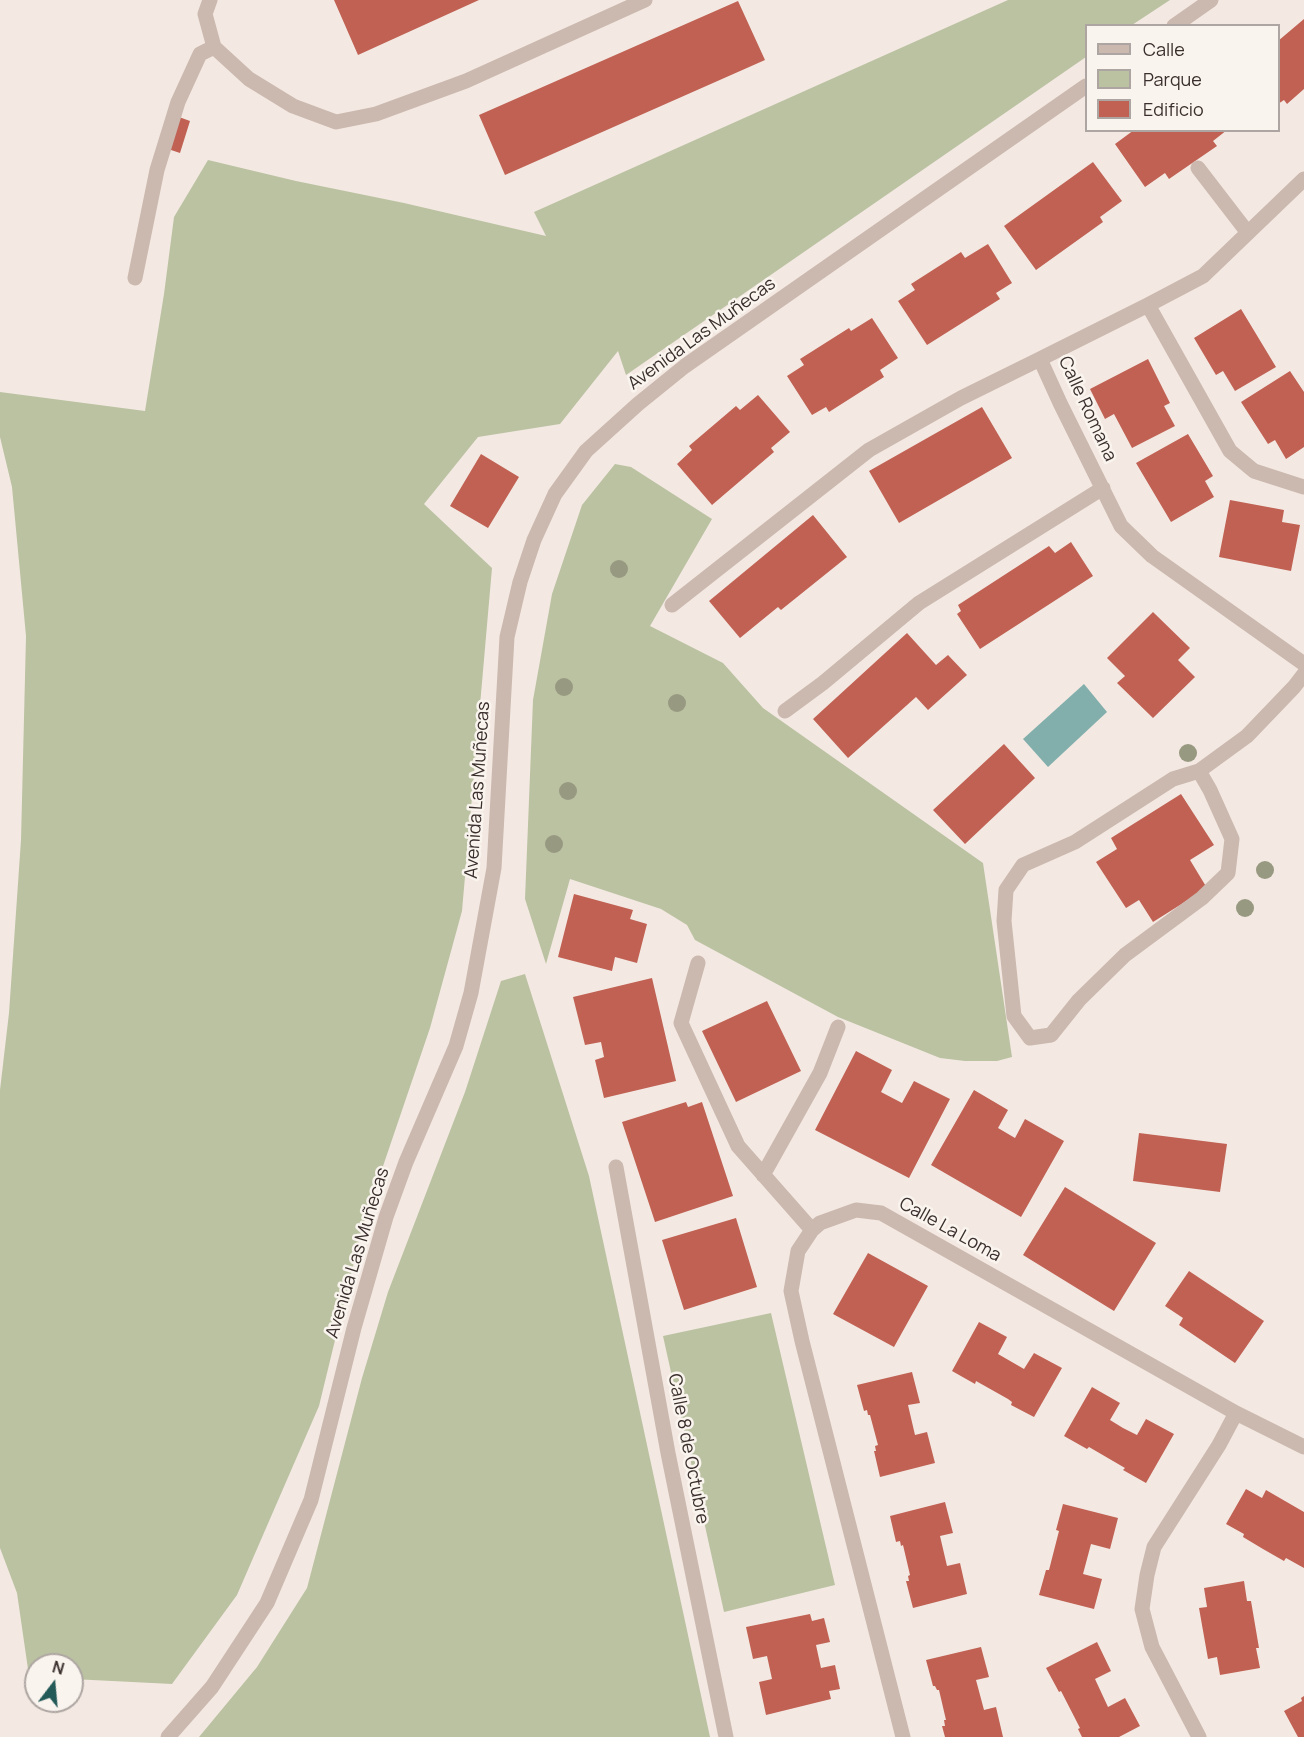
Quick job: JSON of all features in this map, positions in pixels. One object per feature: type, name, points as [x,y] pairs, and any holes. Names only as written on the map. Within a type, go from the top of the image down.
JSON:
[{"type":"street","points":[[210,0],[205,14],[214,47],[249,79],[293,106],[336,122],[376,114],[466,81],[645,0]]},
{"type":"street","points":[[1177,24],[1211,0]]},
{"type":"street","points":[[135,278],[157,170],[178,102],[200,54],[214,47]]},
{"type":"street","name":"Avenida Las Muñecas","points":[[168,1737],[212,1687],[267,1603],[311,1500],[354,1328],[386,1217],[406,1162],[456,1046],[471,993],[494,868],[507,637],[520,582],[534,540],[555,494],[586,451],[685,366],[1085,87]]},
{"type":"street","points":[[1198,168],[1248,232]]},
{"type":"street","name":"Calle Romana","points":[[1304,179],[1203,276],[1040,359],[1121,526],[1152,556],[1304,664]]},
{"type":"street","points":[[1148,305],[1230,451],[1254,471],[1304,487]]},
{"type":"street","points":[[672,605],[869,450],[961,398],[1040,359]]},
{"type":"street","points":[[785,711],[824,683],[919,603],[1102,488]]},
{"type":"street","points":[[1199,771],[1232,839],[1228,873],[1203,898],[1125,955],[1079,1000],[1051,1035],[1030,1038],[1014,1016],[1004,921],[1006,890],[1023,865],[1075,842],[1173,779],[1199,771],[1247,736],[1304,674]]},
{"type":"street","points":[[698,963],[681,1023],[738,1146],[812,1230],[798,1251],[791,1291],[903,1737]]},
{"type":"street","points":[[764,1175],[820,1073],[838,1027]]},
{"type":"street","name":"Calle 8 de Octubre","points":[[616,1167],[668,1453],[726,1737]]},
{"type":"street","name":"Calle La Loma","points":[[812,1230],[820,1222],[856,1210],[881,1213],[1236,1413],[1304,1448]]},
{"type":"street","points":[[1199,1737],[1152,1647],[1142,1609],[1154,1547],[1219,1445],[1236,1413]]},
{"type":"green space","points":[[1008,0],[1170,0],[1134,24],[1085,24],[1085,58],[626,375],[618,351],[560,424],[478,437],[424,504],[492,568],[462,911],[430,1028],[363,1225],[319,1406],[237,1595],[172,1684],[84,1680],[84,1653],[26,1653],[17,1593],[0,1548],[0,1090],[9,1013],[21,840],[26,636],[12,487],[0,437],[0,392],[145,411],[174,217],[208,160],[546,236],[534,212]]},
{"type":"green space","points":[[615,464],[631,467],[712,519],[650,626],[723,663],[763,708],[983,863],[1012,1057],[997,1061],[940,1058],[838,1017],[695,940],[687,925],[661,909],[570,879],[546,964],[525,899],[533,700],[552,594],[582,505]]},
{"type":"green space","points":[[525,974],[589,1176],[710,1737],[199,1737],[257,1667],[307,1588],[362,1378],[388,1292],[465,1092],[501,981]]},
{"type":"green space","points":[[771,1313],[835,1585],[724,1612],[663,1336]]},
{"type":"water","points":[[1084,684],[1107,712],[1048,767],[1023,739]]},
{"type":"building","points":[[334,0],[479,0],[358,55]]},
{"type":"building","points":[[738,1],[765,60],[505,175],[479,115]]},
{"type":"building","points":[[1304,19],[1304,89],[1287,104],[1284,100],[1280,103],[1280,39]]},
{"type":"building","points":[[179,117],[190,121],[180,153],[168,149]]},
{"type":"building","points":[[1131,132],[1224,132],[1213,141],[1217,146],[1169,179],[1165,173],[1145,187],[1115,144]]},
{"type":"building","points":[[1093,162],[1122,201],[1100,217],[1103,222],[1036,270],[1004,226]]},
{"type":"building","points":[[988,244],[1012,283],[996,293],[1000,299],[927,345],[898,301],[915,290],[911,284],[961,252],[965,258]]},
{"type":"building","points":[[1241,309],[1276,367],[1235,391],[1223,371],[1216,375],[1194,338]]},
{"type":"building","points":[[872,318],[898,358],[880,370],[884,377],[829,412],[826,407],[812,415],[787,376],[804,365],[800,359],[849,328],[851,331]]},
{"type":"building","points":[[1148,359],[1170,403],[1164,406],[1175,426],[1132,448],[1114,414],[1105,419],[1090,389]]},
{"type":"building","points":[[1290,371],[1304,392],[1304,447],[1286,459],[1275,440],[1268,444],[1241,402]]},
{"type":"building","points":[[758,395],[790,432],[771,448],[774,452],[712,505],[677,464],[692,450],[689,446],[736,406],[740,410]]},
{"type":"building","points":[[982,407],[1012,458],[899,523],[869,471]]},
{"type":"building","points":[[1188,434],[1213,476],[1205,481],[1214,497],[1171,522],[1136,463]]},
{"type":"building","points":[[481,454],[519,477],[488,528],[450,506]]},
{"type":"building","points":[[1230,500],[1284,510],[1282,522],[1300,525],[1291,571],[1219,557]]},
{"type":"building","points":[[813,515],[847,557],[781,610],[778,607],[740,638],[709,601]]},
{"type":"building","points":[[1071,542],[1093,576],[980,649],[957,614],[961,611],[958,605],[1049,546],[1055,553]]},
{"type":"building","points":[[1153,612],[1190,648],[1178,660],[1195,677],[1153,718],[1117,683],[1125,676],[1107,658]]},
{"type":"building","points":[[907,633],[936,665],[948,655],[967,675],[928,710],[916,697],[848,758],[813,719]]},
{"type":"building","points":[[1004,744],[1035,778],[965,844],[933,810]]},
{"type":"building","points":[[1181,794],[1214,845],[1190,860],[1207,888],[1153,922],[1139,900],[1126,908],[1096,862],[1117,849],[1111,838]]},
{"type":"building","points":[[574,894],[633,910],[630,919],[647,924],[637,963],[615,957],[612,971],[558,957]]},
{"type":"building","points":[[652,978],[676,1081],[604,1098],[595,1060],[604,1057],[601,1042],[585,1045],[573,997]]},
{"type":"building","points":[[767,1001],[801,1071],[736,1102],[702,1031]]},
{"type":"building","points":[[856,1051],[892,1070],[881,1092],[902,1103],[914,1081],[950,1099],[909,1178],[815,1130]]},
{"type":"building","points":[[974,1090],[1008,1110],[998,1128],[1015,1138],[1025,1119],[1064,1141],[1021,1217],[931,1165]]},
{"type":"building","points":[[686,1102],[688,1107],[702,1102],[733,1196],[655,1222],[622,1122]]},
{"type":"building","points":[[1139,1133],[1227,1144],[1220,1192],[1133,1181]]},
{"type":"building","points":[[1065,1187],[1156,1243],[1114,1311],[1023,1255]]},
{"type":"building","points":[[736,1218],[757,1287],[684,1310],[662,1240]]},
{"type":"building","points":[[868,1253],[928,1286],[894,1347],[833,1314]]},
{"type":"building","points":[[1189,1271],[1264,1321],[1235,1363],[1179,1325],[1183,1318],[1165,1306]]},
{"type":"building","points":[[979,1322],[1007,1337],[998,1354],[1024,1369],[1034,1353],[1062,1368],[1034,1417],[1011,1405],[1012,1402],[1008,1399],[976,1381],[975,1384],[952,1371]]},
{"type":"building","points":[[912,1372],[920,1403],[908,1405],[915,1435],[927,1432],[935,1463],[880,1477],[874,1451],[876,1451],[875,1446],[878,1445],[870,1415],[867,1410],[864,1411],[857,1385]]},
{"type":"building","points":[[1092,1387],[1120,1403],[1110,1420],[1123,1428],[1137,1435],[1146,1419],[1174,1434],[1146,1483],[1089,1447],[1087,1449],[1064,1436]]},
{"type":"building","points":[[1246,1489],[1262,1498],[1266,1490],[1304,1512],[1304,1568],[1286,1558],[1284,1561],[1243,1537],[1244,1534],[1226,1524]]},
{"type":"building","points":[[945,1502],[953,1533],[940,1536],[947,1566],[960,1563],[967,1594],[913,1608],[906,1581],[909,1581],[908,1576],[910,1575],[903,1545],[901,1546],[900,1541],[896,1542],[890,1516]]},
{"type":"building","points":[[1063,1504],[1118,1518],[1110,1549],[1091,1544],[1083,1574],[1102,1579],[1094,1609],[1039,1595],[1046,1570],[1049,1570]]},
{"type":"building","points":[[1244,1581],[1247,1601],[1251,1601],[1260,1668],[1220,1675],[1217,1657],[1208,1659],[1199,1608],[1207,1607],[1204,1588]]},
{"type":"building","points":[[810,1614],[812,1621],[824,1618],[830,1642],[816,1645],[821,1668],[835,1665],[840,1689],[829,1691],[831,1699],[766,1715],[759,1682],[772,1679],[767,1656],[753,1659],[746,1627]]},
{"type":"building","points":[[1097,1642],[1111,1671],[1095,1679],[1108,1707],[1125,1698],[1140,1726],[1119,1737],[1082,1737],[1078,1729],[1080,1728],[1061,1691],[1059,1692],[1046,1668]]},
{"type":"building","points":[[981,1647],[989,1677],[976,1680],[984,1710],[996,1707],[1003,1737],[945,1737],[942,1726],[945,1726],[944,1720],[946,1720],[939,1690],[933,1686],[926,1660]]},
{"type":"building","points":[[1304,1696],[1304,1737],[1298,1737],[1284,1711],[1302,1701],[1301,1698]]}]
